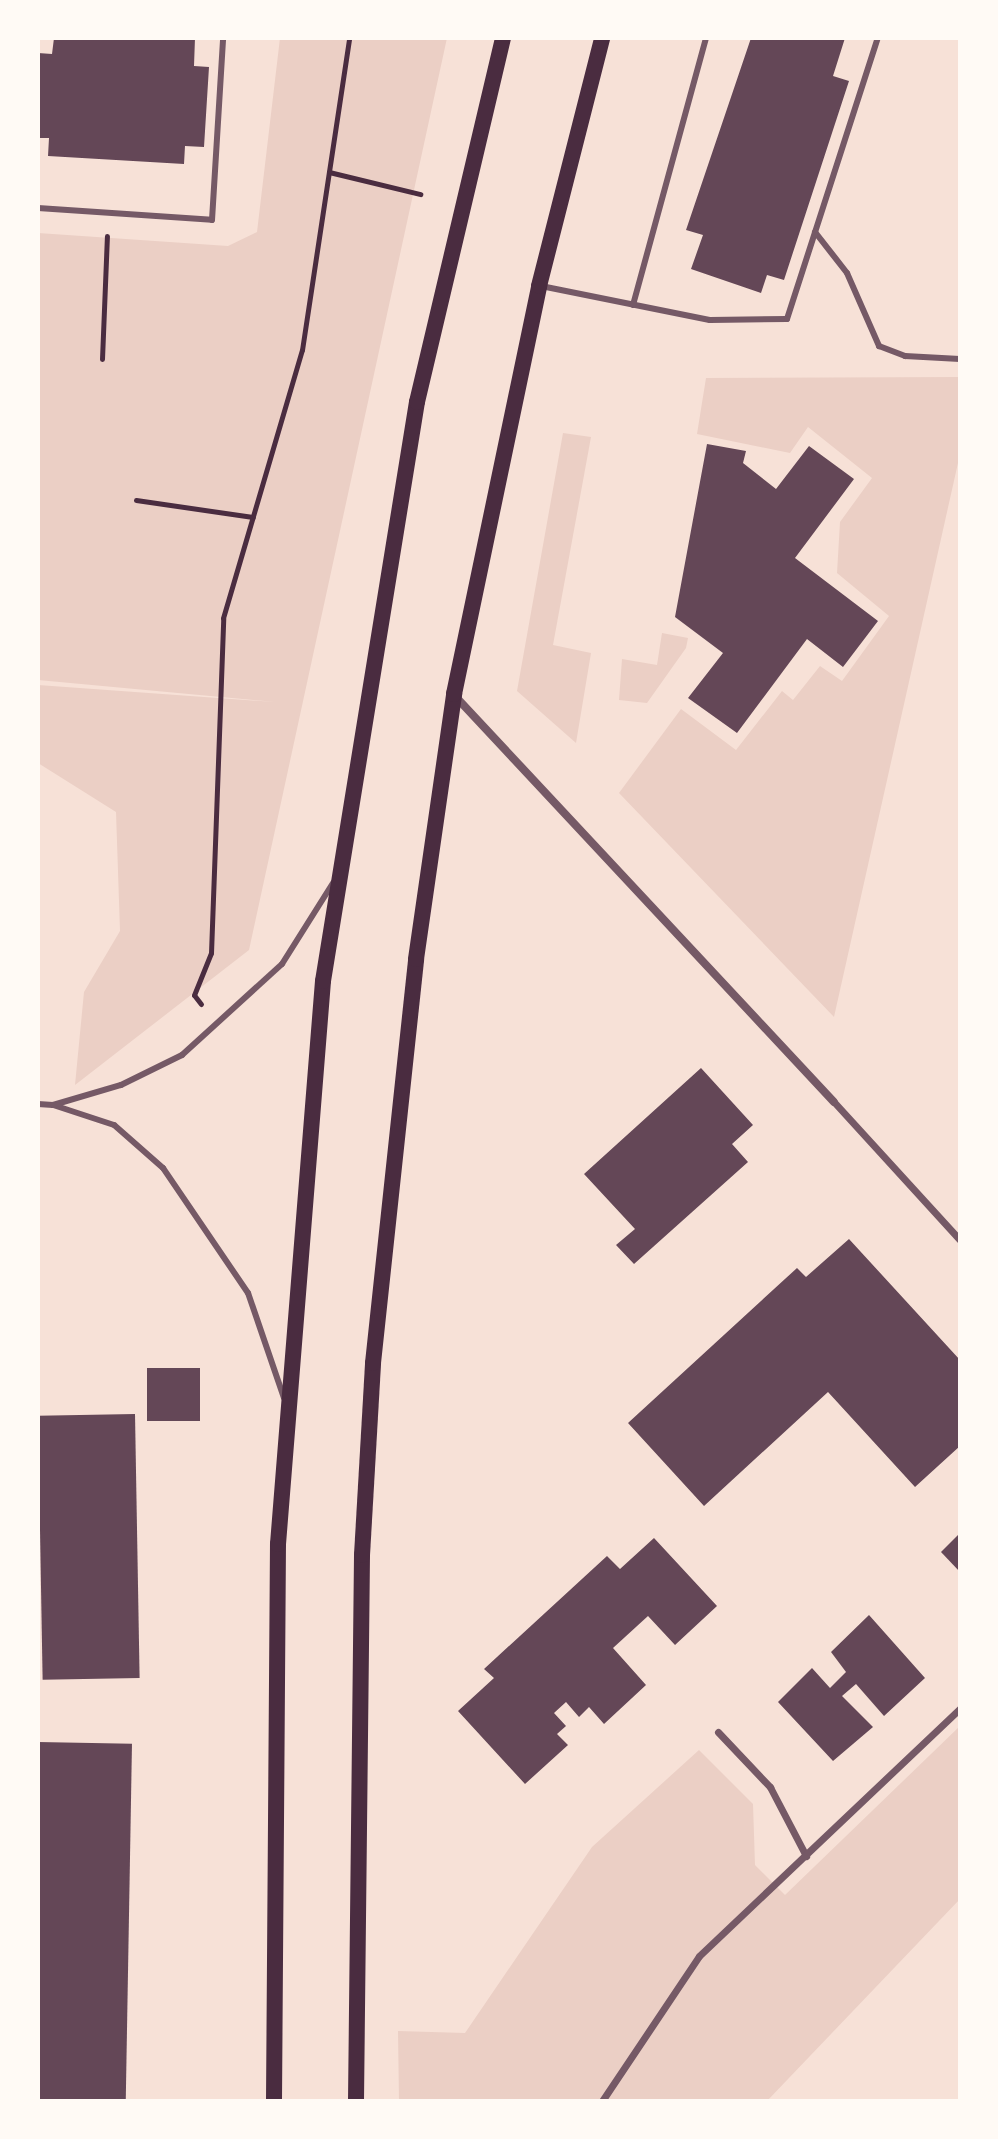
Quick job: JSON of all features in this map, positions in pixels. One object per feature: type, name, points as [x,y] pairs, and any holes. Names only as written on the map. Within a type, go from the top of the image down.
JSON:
[{"type":"main road","points":[[274,2101],[278,1544],[286,1405],[321,996],[428,345],[503,38]]},
{"type":"main road","points":[[356,2101],[362,1555],[373,1363],[417,943],[454,694],[539,286],[602,38]]},
{"type":"street","points":[[454,694],[960,1240]]},
{"type":"street","points":[[602,2101],[699,1956],[960,1708]]},
{"type":"street","points":[[718,1732],[770,1787],[806,1856]]},
{"type":"lane","points":[[38,208],[212,220],[223,38]]},
{"type":"lane","points":[[633,305],[706,38]]},
{"type":"lane","points":[[539,286],[710,320],[787,319],[878,38]]},
{"type":"lane","points":[[815,232],[847,273],[879,346],[905,356],[960,359]]},
{"type":"lane","points":[[53,1105],[121,1085],[182,1055],[282,964],[339,873]]},
{"type":"lane","points":[[38,1104],[53,1105],[114,1125],[163,1168],[248,1293],[286,1405]]},
{"type":"path","points":[[216,1024],[194,995],[211,953],[223,618],[302,350],[349,38]]},
{"type":"path","points":[[329,172],[420,194]]},
{"type":"path","points":[[102,359],[108,213]]},
{"type":"path","points":[[136,500],[253,517]]},
{"type":"shaded area","points":[[280,38],[447,38],[249,950],[75,1085],[84,992],[120,931],[116,812],[38,763],[38,685],[275,702],[38,680],[38,233],[228,246],[257,232]]},
{"type":"shaded area","points":[[960,377],[960,454],[834,1017],[619,793],[681,709],[736,750],[782,691],[793,700],[820,666],[842,681],[889,616],[837,573],[840,522],[872,478],[808,427],[790,453],[697,434],[706,378]]},
{"type":"shaded area","points":[[563,433],[591,437],[553,645],[591,653],[576,743],[517,691]]},
{"type":"shaded area","points":[[662,633],[688,638],[686,648],[647,703],[619,700],[622,659],[657,665]]},
{"type":"shaded area","points":[[960,1726],[960,1899],[767,2101],[399,2101],[398,2031],[465,2033],[592,1847],[699,1750],[753,1804],[755,1865],[785,1895]]},
{"type":"building","points":[[54,38],[195,38],[194,66],[209,67],[204,147],[185,146],[184,164],[48,156],[49,138],[38,138],[38,53],[52,54]]},
{"type":"building","points":[[751,38],[845,38],[833,76],[849,81],[784,280],[767,275],[761,293],[691,269],[703,235],[686,230]]},
{"type":"building","points":[[707,444],[746,451],[743,463],[776,489],[809,446],[854,479],[795,558],[878,621],[843,667],[807,639],[737,733],[688,698],[723,653],[675,617]]},
{"type":"building","points":[[701,1068],[753,1125],[732,1144],[748,1162],[634,1264],[616,1245],[635,1229],[584,1174]]},
{"type":"building","points":[[849,1239],[960,1360],[960,1446],[915,1487],[828,1392],[704,1506],[628,1423],[797,1268],[806,1277]]},
{"type":"building","points":[[147,1368],[200,1368],[200,1421],[147,1421]]},
{"type":"building","points":[[135,1414],[140,1678],[43,1680],[38,1416]]},
{"type":"building","points":[[960,1533],[960,1572],[941,1552]]},
{"type":"building","points":[[654,1538],[717,1606],[675,1645],[648,1616],[613,1648],[646,1685],[604,1724],[589,1707],[579,1717],[566,1702],[554,1713],[566,1726],[557,1734],[568,1745],[525,1784],[458,1711],[494,1678],[484,1669],[607,1556],[620,1569]]},
{"type":"building","points":[[869,1615],[925,1678],[884,1716],[856,1684],[842,1696],[873,1727],[833,1761],[778,1702],[812,1668],[830,1688],[846,1672],[831,1652]]},
{"type":"building","points":[[38,1742],[132,1744],[126,2101],[38,2101]]}]
